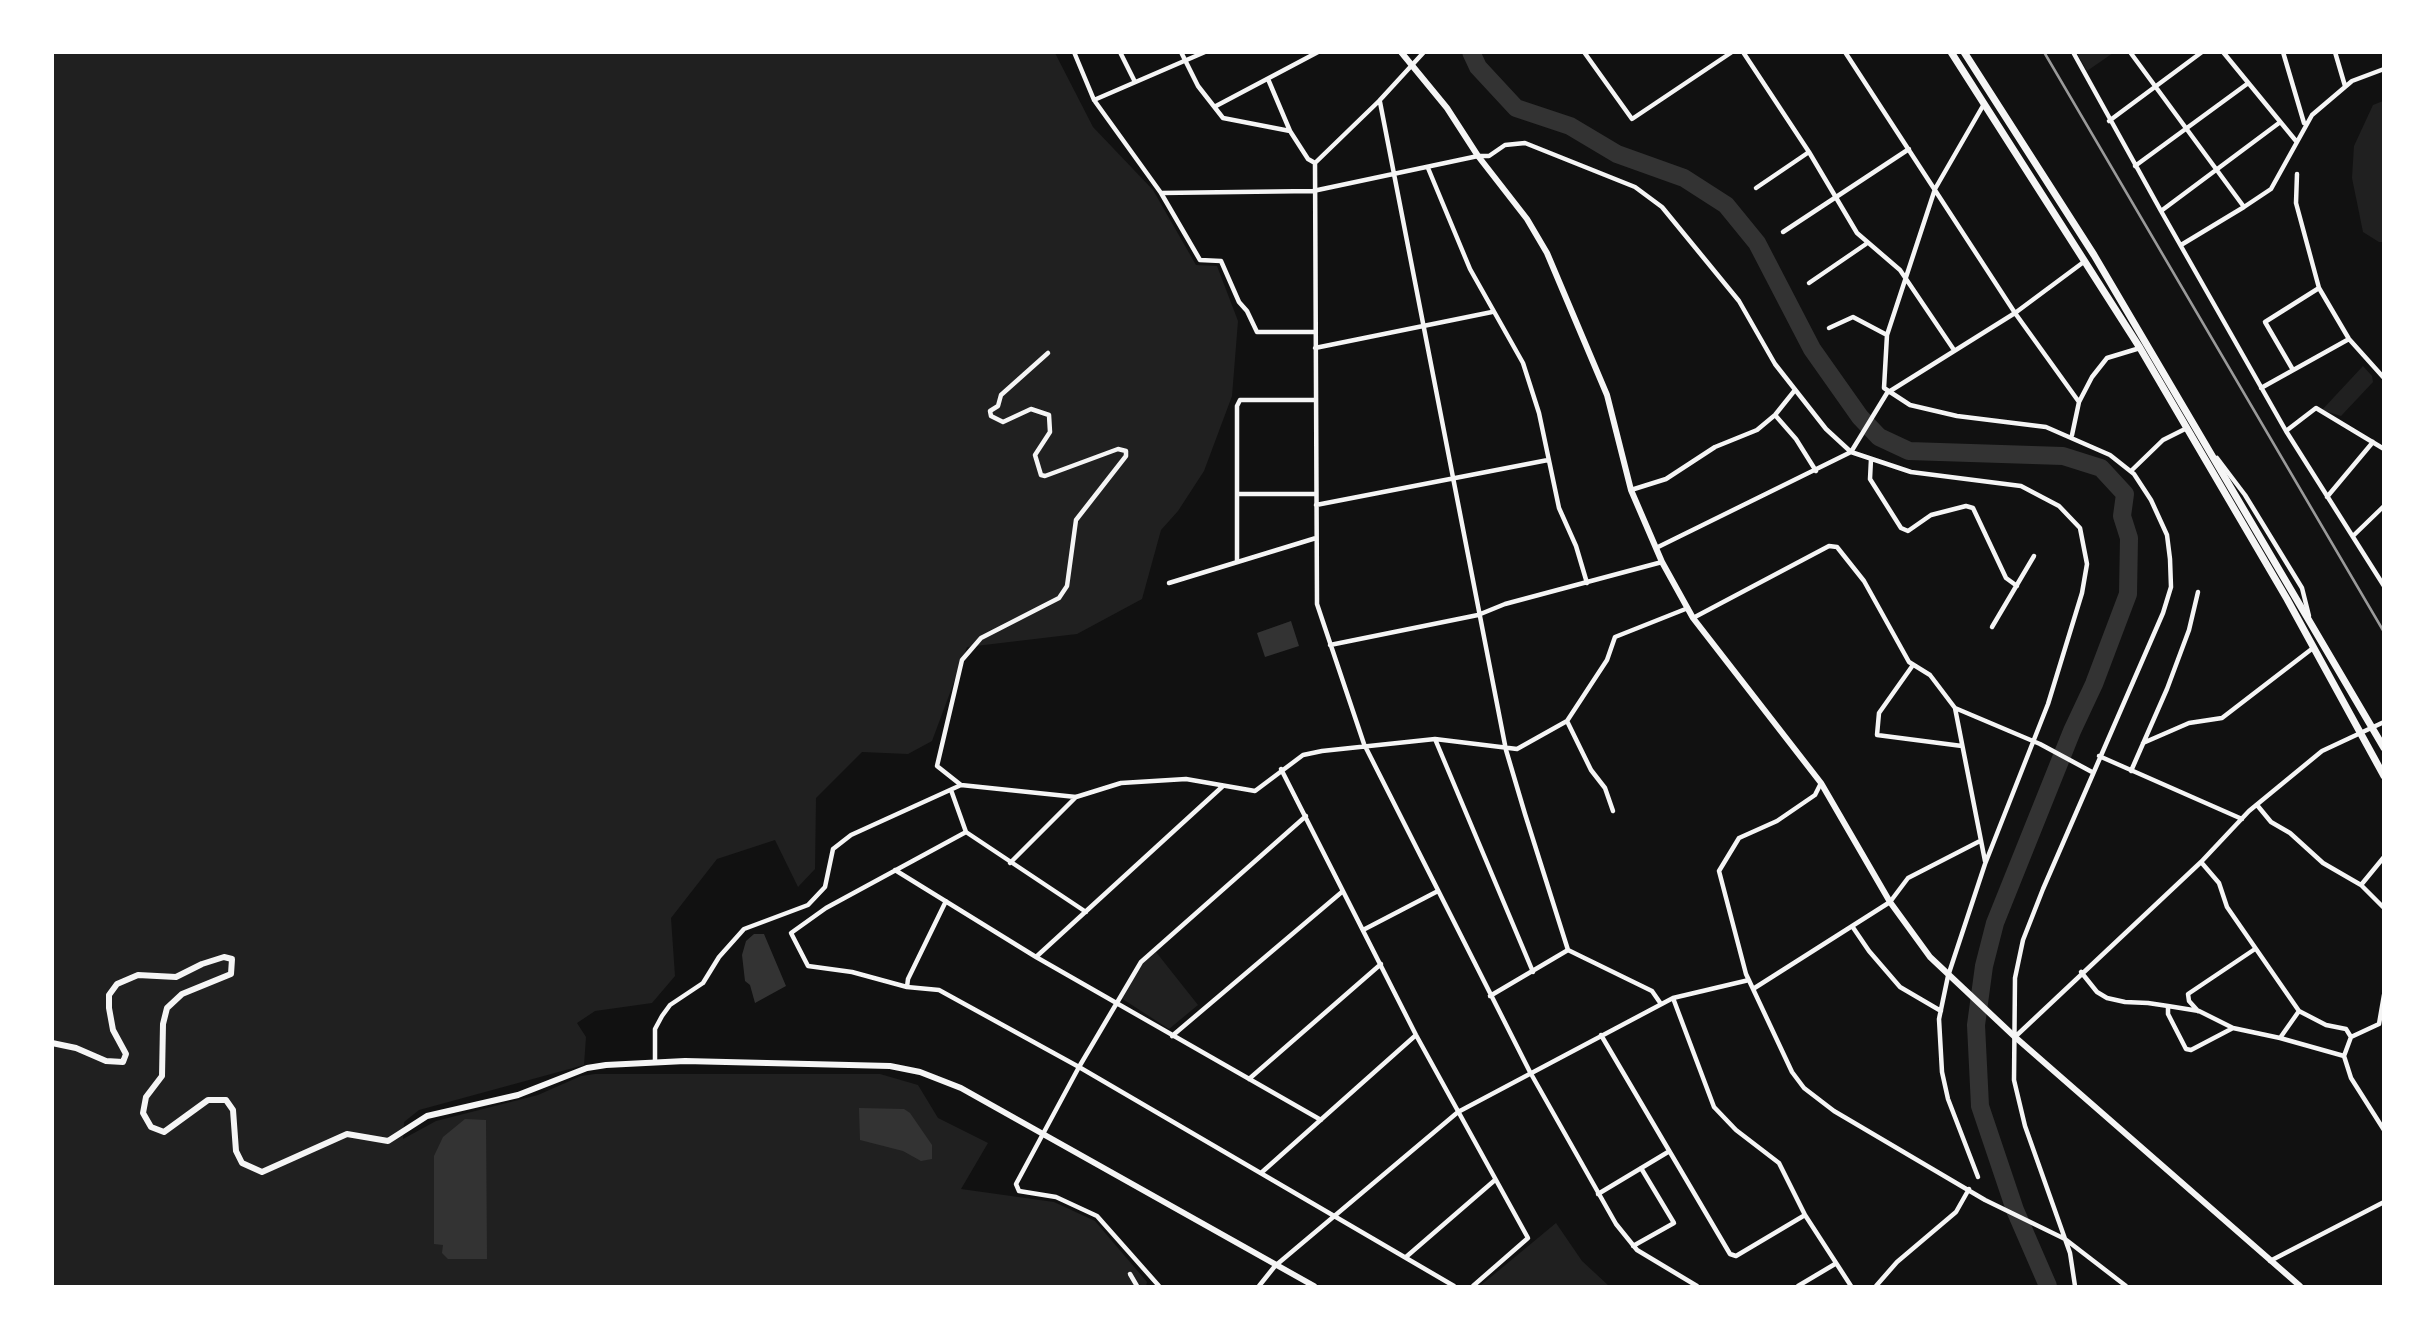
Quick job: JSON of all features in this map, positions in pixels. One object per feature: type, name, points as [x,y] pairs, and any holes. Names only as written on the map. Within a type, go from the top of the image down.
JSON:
[{"type":"highway","points":[[1951,52],[2140,348],[2314,648],[2384,776]]},
{"type":"highway","points":[[1964,52],[2094,255],[2384,748]]},
{"type":"main road","points":[[1401,52],[1447,108],[1478,156],[1527,219],[1547,253],[1607,395],[1631,490],[1662,562],[1693,618],[1704,637],[1821,783],[1890,901],[1950,978],[2300,1286]]},
{"type":"main road","points":[[52,1043],[76,1048],[106,1061],[122,1062],[126,1054],[113,1030],[109,1008],[109,995],[117,984],[138,975],[176,977],[202,964],[224,957],[232,959],[231,974],[182,994],[167,1008],[163,1024],[164,1070],[146,1097],[143,1113],[151,1127],[164,1132],[208,1100],[226,1100],[233,1110],[236,1151],[242,1163],[262,1172],[347,1135],[388,1141],[428,1116],[518,1094],[587,1069],[656,1062],[890,1066],[942,1079],[1043,1132],[1314,1286]]},
{"type":"street","points":[[1074,52],[1094,100],[1161,193],[1200,260],[1221,261],[1239,302],[1247,311],[1257,332],[1315,332]]},
{"type":"street","points":[[1120,52],[1135,82]]},
{"type":"street","points":[[1181,52],[1198,86],[1223,118],[1290,131]]},
{"type":"street","points":[[1094,100],[1205,52]]},
{"type":"street","points":[[1216,106],[1318,52]]},
{"type":"street","points":[[1424,52],[1380,101],[1315,163],[1313,191],[1317,604],[1364,744],[1530,1072],[1598,1194],[1633,1246],[1664,1269],[1697,1286]]},
{"type":"street","points":[[1584,52],[1632,119],[1732,52]]},
{"type":"street","points":[[1743,52],[1866,244],[1900,270],[1955,350]]},
{"type":"street","points":[[1844,52],[2015,313],[2079,402]]},
{"type":"street","points":[[2073,52],[2109,121],[2286,431],[2384,586]]},
{"type":"street","points":[[2130,52],[2244,207]]},
{"type":"street","points":[[2188,52],[2193,60]]},
{"type":"street","points":[[2109,121],[2202,52]]},
{"type":"street","points":[[2223,52],[2296,141]]},
{"type":"street","points":[[2283,52],[2305,124]]},
{"type":"street","points":[[2335,52],[2344,86]]},
{"type":"street","points":[[2181,245],[2271,189],[2305,124],[2344,86],[2363,75],[2384,69]]},
{"type":"street","points":[[1268,79],[1290,131],[1308,159],[1315,163]]},
{"type":"street","points":[[2135,166],[2247,84]]},
{"type":"street","points":[[1380,101],[1506,750],[1568,950],[1652,991],[1661,1004]]},
{"type":"street","points":[[1885,394],[1883,372],[1887,335],[1935,188],[1984,103]]},
{"type":"street","points":[[2161,211],[2279,123]]},
{"type":"street","points":[[1161,193],[1313,191],[1395,176],[1478,156],[1489,156],[1505,145],[1525,143],[1635,187],[1662,207],[1739,301],[1775,364],[1826,429],[1851,452],[1911,472],[2021,485],[2059,506],[2080,527],[2087,564],[2082,593],[2048,704],[1985,864],[1941,1011],[1939,1043],[1948,1099],[1978,1177]]},
{"type":"street","points":[[1783,232],[1909,149]]},
{"type":"street","points":[[1756,188],[1809,152]]},
{"type":"street","points":[[1428,168],[1444,213],[1492,312],[1523,363],[1539,413],[1559,508],[1576,546],[1587,583]]},
{"type":"street","points":[[2297,174],[2296,203],[2319,288],[2349,339],[2384,378]]},
{"type":"street","points":[[1809,283],[1866,244]]},
{"type":"street","points":[[1656,548],[1851,452],[1885,394],[2015,313],[2085,260]]},
{"type":"street","points":[[2293,370],[2265,323],[2319,288]]},
{"type":"street","points":[[1315,348],[1492,312]]},
{"type":"street","points":[[1829,328],[1853,317],[1887,335]]},
{"type":"street","points":[[2261,388],[2349,339]]},
{"type":"street","points":[[2072,435],[2079,402],[2092,377],[2107,358],[2140,348]]},
{"type":"street","points":[[1048,353],[1001,395],[998,406],[990,411],[991,416],[1003,422],[1031,409],[1048,415],[1050,432],[1035,455],[1041,475],[1045,476],[1118,449],[1126,451],[1126,456],[1076,520],[1067,586],[1059,598],[988,634],[962,660],[937,766],[961,785],[1076,797],[1121,783],[1186,779],[1255,791],[1303,755],[1364,744],[1402,744],[1435,739],[1506,750],[1517,749],[1567,721],[1607,660],[1615,637],[1688,608]]},
{"type":"street","points":[[1631,490],[1666,479],[1714,447],[1757,430],[1775,415],[1796,390]]},
{"type":"street","points":[[1885,394],[1910,405],[1957,416],[2046,427],[2072,435],[2110,455],[2131,471],[2151,500],[2167,535],[2171,587],[2163,613],[2090,771],[2023,940],[2015,978],[2012,1019],[2015,1037],[2014,1080],[2025,1126],[2065,1239],[2075,1286]]},
{"type":"street","points":[[1237,561],[1237,405],[1240,400],[1315,400]]},
{"type":"street","points":[[2286,431],[2316,408],[2384,449]]},
{"type":"street","points":[[1775,415],[1796,439],[1816,471]]},
{"type":"street","points":[[2131,471],[2163,440],[2187,428]]},
{"type":"street","points":[[2327,498],[2373,442]]},
{"type":"street","points":[[1871,459],[1870,479],[1882,503],[1901,528],[1908,531],[1931,515],[1965,506],[1973,508],[2006,578],[2017,586]]},
{"type":"street","points":[[1316,505],[1549,460]]},
{"type":"street","points":[[1237,494],[1315,494]]},
{"type":"street","points":[[2353,536],[2384,506]]},
{"type":"street","points":[[2379,512],[2384,517]]},
{"type":"street","points":[[1169,583],[1316,538]]},
{"type":"street","points":[[1693,618],[1829,546],[1837,547],[1864,581],[1895,640],[1913,664],[1930,675],[1955,708],[1985,864]]},
{"type":"street","points":[[1993,627],[2034,556]]},
{"type":"street","points":[[1330,645],[1478,615],[1505,604],[1662,562]]},
{"type":"street","points":[[2378,577],[2384,572]]},
{"type":"street","points":[[2131,771],[2189,630],[2198,592]]},
{"type":"street","points":[[2143,743],[2189,723],[2222,718],[2314,648]]},
{"type":"street","points":[[1913,664],[1879,713],[1877,735],[1962,746]]},
{"type":"street","points":[[1955,708],[2040,744],[2090,771]]},
{"type":"street","points":[[1567,721],[1591,770],[1605,788],[1613,811]]},
{"type":"street","points":[[2015,1037],[2257,805],[2322,751],[2384,722]]},
{"type":"street","points":[[1435,739],[1533,972]]},
{"type":"street","points":[[2099,756],[2242,819]]},
{"type":"street","points":[[1282,769],[1416,1035],[1528,1238],[1473,1286]]},
{"type":"street","points":[[1821,783],[1815,795],[1777,821],[1739,838],[1719,871],[1749,980],[1792,1072],[1804,1088],[1905,1154],[1996,1205],[2065,1239],[2126,1286]]},
{"type":"street","points":[[656,1062],[656,1029],[662,1016],[670,1005],[703,983],[719,957],[744,929],[807,905],[825,887],[833,849],[850,835],[961,785]]},
{"type":"street","points":[[1036,957],[1224,786]]},
{"type":"street","points":[[951,790],[966,832],[1086,912]]},
{"type":"street","points":[[1010,863],[1076,797]]},
{"type":"street","points":[[2257,805],[2272,822],[2290,833],[2323,863],[2361,885],[2384,908]]},
{"type":"street","points":[[1159,1286],[1097,1216],[1056,1197],[1019,1191],[1016,1184],[1079,1067],[1141,962],[1306,816]]},
{"type":"street","points":[[966,832],[826,908],[791,933],[808,966],[852,972],[907,987],[939,990],[1335,1214],[1454,1286]]},
{"type":"street","points":[[1753,989],[1890,901],[1908,878],[1980,841]]},
{"type":"street","points":[[2361,885],[2384,857]]},
{"type":"street","points":[[2200,862],[2219,883],[2227,907],[2299,1011],[2326,1025],[2346,1029],[2351,1037]]},
{"type":"street","points":[[895,870],[1036,957],[1321,1120]]},
{"type":"street","points":[[1172,1035],[1343,891]]},
{"type":"street","points":[[1363,930],[1438,891]]},
{"type":"street","points":[[907,987],[908,979],[946,901]]},
{"type":"street","points":[[1852,926],[1900,987],[1941,1011]]},
{"type":"street","points":[[1490,996],[1568,950]]},
{"type":"street","points":[[2199,1012],[2189,1001],[2188,993],[2255,950]]},
{"type":"street","points":[[1249,1079],[1381,964]]},
{"type":"street","points":[[2081,972],[2097,992],[2107,998],[2199,1012],[2233,1028],[2344,1056]]},
{"type":"street","points":[[1259,1286],[1275,1266],[1458,1112],[1673,998],[1749,980]]},
{"type":"street","points":[[2384,995],[2379,1024],[2351,1037],[2344,1056],[2351,1077],[2384,1130]]},
{"type":"street","points":[[1673,998],[1714,1107],[1736,1130],[1779,1163],[1805,1215],[1851,1286]]},
{"type":"street","points":[[2168,1006],[2168,1014],[2186,1049],[2191,1051],[2233,1028]]},
{"type":"street","points":[[2280,1038],[2299,1011]]},
{"type":"street","points":[[1261,1173],[1416,1035]]},
{"type":"street","points":[[1601,1035],[1730,1254],[1736,1256],[1805,1215]]},
{"type":"street","points":[[1598,1194],[1668,1152]]},
{"type":"street","points":[[1633,1246],[1674,1223],[1641,1168]]},
{"type":"street","points":[[1406,1257],[1495,1180]]},
{"type":"street","points":[[1876,1286],[1897,1262],[1956,1212],[1969,1189]]},
{"type":"street","points":[[2270,1261],[2384,1202]]},
{"type":"street","points":[[1798,1286],[1835,1264]]},
{"type":"street","points":[[1130,1274],[1137,1286]]},
{"type":"shaded area","points":[[52,53],[1055,53],[1093,127],[1153,190],[1196,265],[1217,266],[1238,321],[1232,396],[1204,471],[1178,511],[1161,530],[1142,599],[1077,634],[967,647],[932,741],[908,754],[862,752],[816,798],[815,869],[798,887],[775,840],[717,859],[671,918],[675,976],[652,1003],[595,1011],[577,1023],[586,1037],[584,1065],[419,1110],[404,1122],[403,1139],[436,1121],[538,1095],[581,1076],[595,1074],[880,1074],[918,1085],[938,1118],[988,1143],[961,1189],[1054,1202],[1095,1221],[1147,1282],[1146,1286],[53,1286]]},
{"type":"shaded area","points":[[2077,53],[2113,53],[2087,71]]},
{"type":"shaded area","points":[[2383,101],[2384,242],[2379,242],[2363,232],[2352,178],[2354,146],[2373,105]]},
{"type":"shaded area","points":[[2363,366],[2372,376],[2373,382],[2341,416],[2322,410]]},
{"type":"shaded area","points":[[1291,621],[1299,646],[1265,657],[1257,633]]},
{"type":"shaded area","points":[[754,934],[764,934],[786,986],[755,1003],[750,985],[745,981],[742,955],[746,941]]},
{"type":"shaded area","points":[[1156,952],[1198,1005],[1169,1029],[1121,998],[1142,964]]},
{"type":"shaded area","points":[[859,1108],[904,1109],[910,1113],[932,1145],[932,1159],[921,1161],[903,1151],[860,1140]]},
{"type":"shaded area","points":[[465,1119],[486,1120],[487,1259],[448,1259],[442,1253],[443,1245],[434,1244],[434,1156],[443,1137]]},
{"type":"shaded area","points":[[1556,1223],[1582,1261],[1609,1286],[1480,1286]]},
{"type":"waterway","points":[[1471,52],[1478,67],[1516,108],[1570,126],[1617,154],[1684,178],[1726,205],[1757,243],[1812,349],[1860,417],[1879,437],[1909,451],[2063,456],[2101,468],[2125,494],[2122,516],[2129,538],[2128,594],[2094,684],[2072,731],[1995,923],[1984,966],[1976,1025],[1980,1106],[2015,1210],[2048,1286]]},
{"type":"railway","points":[[2044,52],[2384,632]]}]
